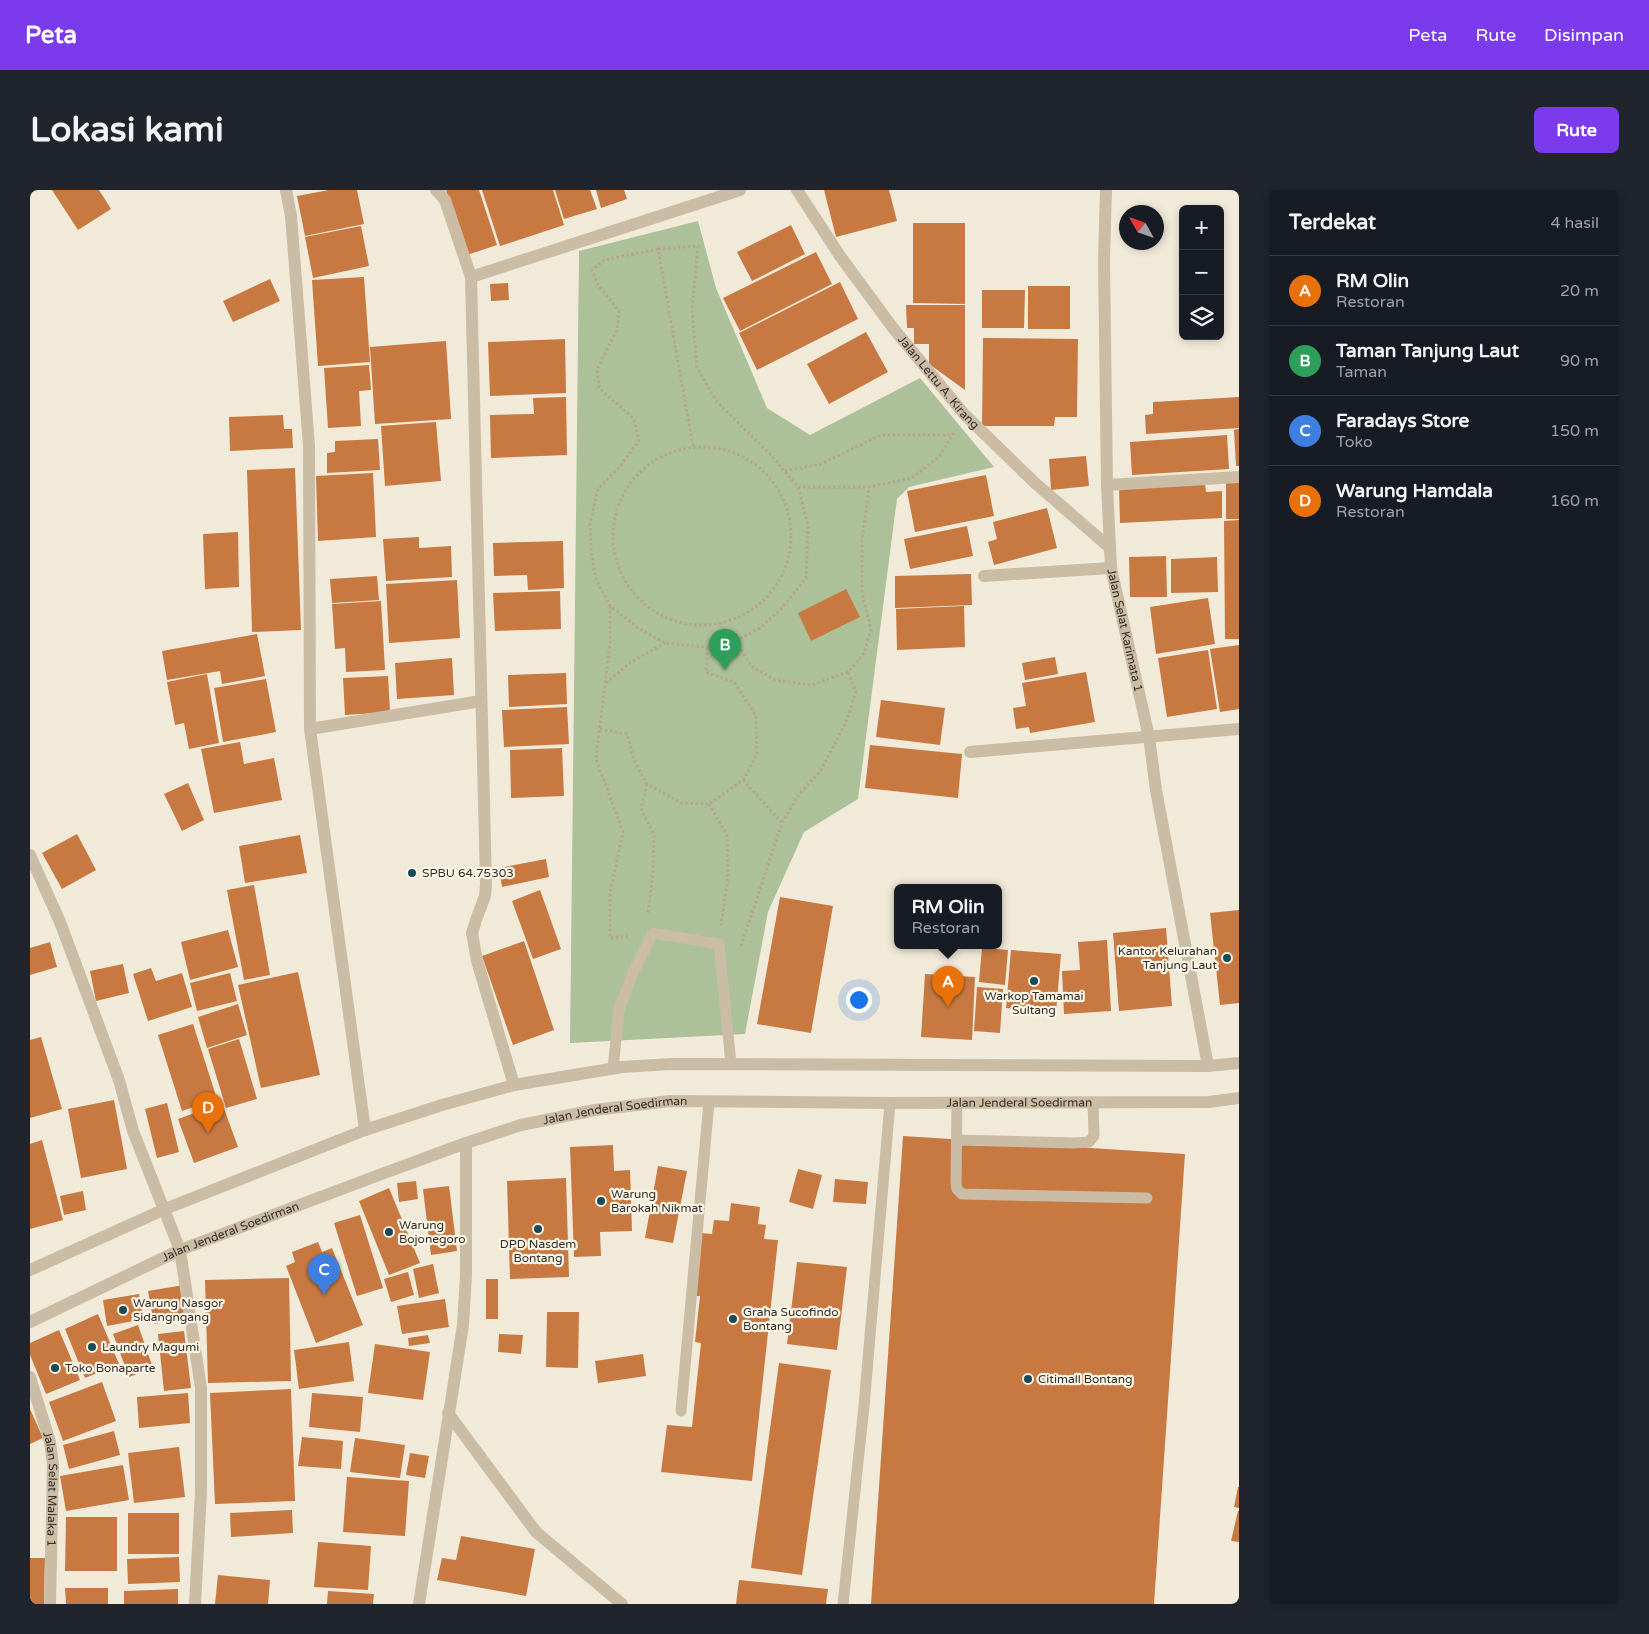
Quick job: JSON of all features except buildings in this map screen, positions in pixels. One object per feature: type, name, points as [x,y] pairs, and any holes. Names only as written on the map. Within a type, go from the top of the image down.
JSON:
[{"type":"street","points":[[286,190],[291,216],[309,446],[310,729],[365,1130]]},
{"type":"street","points":[[436,190],[445,200],[471,277],[486,884],[485,896],[472,933],[477,961],[514,1085]]},
{"type":"street","points":[[471,277],[740,190]]},
{"type":"street","name":"Jalan Lettu A. Kirang","points":[[797,190],[840,256],[893,328],[964,414],[1034,482],[1110,547]]},
{"type":"street","name":"Jalan Selat Karimata 1","points":[[1106,190],[1104,260],[1111,568],[1148,737],[1156,790],[1208,1066]]},
{"type":"street","points":[[1108,485],[1239,477]]},
{"type":"street","points":[[984,576],[1111,568]]},
{"type":"street","points":[[310,729],[481,701]]},
{"type":"street","points":[[970,752],[1239,729]]},
{"type":"street","points":[[30,855],[60,922],[119,1080],[133,1131],[180,1250],[201,1388],[201,1492],[195,1604]]},
{"type":"street","points":[[30,1270],[165,1209],[365,1130],[442,1105],[514,1085],[613,1069],[672,1064],[1208,1066],[1239,1063]]},
{"type":"street","name":"Jalan Jenderal Soedirman","points":[[30,1322],[180,1250],[466,1143],[521,1125],[595,1110],[670,1101],[890,1103],[1209,1102],[1239,1098]]},
{"type":"street","points":[[419,1604],[463,1325],[465,1298],[466,1143]]},
{"type":"street","name":"Jalan Selat Malaka 1","points":[[30,1377],[50,1442],[54,1465],[50,1604]]},
{"type":"street","points":[[448,1413],[536,1532],[622,1604]]},
{"type":"lane","points":[[613,1069],[619,1010],[633,973],[652,933],[719,944],[730,1064]]},
{"type":"lane","points":[[681,1411],[709,1102]]},
{"type":"lane","points":[[957,1140],[1089,1142],[1094,1136],[1093,1102]]},
{"type":"lane","points":[[843,1604],[864,1406],[890,1103]]},
{"type":"lane","points":[[957,1103],[956,1183],[957,1189],[962,1194],[1147,1198]]},
{"type":"path","points":[[698,246],[692,311],[697,368],[718,403],[768,453],[798,487],[808,526],[806,578],[782,608],[760,628],[736,641],[706,647],[665,643],[638,628],[610,606],[596,579],[591,551],[590,524],[598,489],[622,464],[639,441],[634,419],[599,388],[597,369],[617,330],[620,311],[598,285],[592,270],[604,260],[658,249],[698,246]]},
{"type":"path","points":[[658,249],[692,446]]},
{"type":"path","points":[[785,471],[821,464],[880,435],[953,434],[939,457],[912,478],[869,487],[798,487]]},
{"type":"path","points":[[692,446],[728,450],[759,466],[781,492],[791,526],[788,562],[772,593],[744,615],[711,626],[676,623],[645,606],[622,579],[612,546],[615,511],[632,479],[659,457],[692,446]]},
{"type":"path","points":[[736,641],[751,666],[775,680],[812,684],[848,672],[863,655],[871,630],[862,592],[862,542],[869,487]]},
{"type":"path","points":[[610,606],[610,644],[596,758],[623,832],[610,894],[610,938],[652,933],[648,912],[653,873],[654,835],[641,808],[647,784]]},
{"type":"path","points":[[606,684],[631,662],[665,643]]},
{"type":"path","points":[[600,728],[627,734],[634,760],[647,784],[681,803],[709,804],[743,780],[758,754],[756,716],[734,682],[706,672],[706,647]]},
{"type":"path","points":[[709,804],[727,835],[728,876],[719,944],[740,947],[782,823],[800,793],[820,772],[846,722],[856,692],[848,672]]},
{"type":"path","points":[[743,780],[782,823]]},
{"type":"green space","points":[[698,221],[716,288],[767,408],[810,435],[920,378],[994,467],[909,487],[897,499],[858,799],[804,832],[768,912],[745,1034],[570,1043],[579,251]]},
{"type":"place","name":"Taman Tanjung Laut","points":[[725,670]]},
{"type":"place","name":"SPBU 64.75303","points":[[412,873]]},
{"type":"place","name":"Kantor Kelurahan Tanjung Laut","points":[[1227,958]]},
{"type":"place","name":"Warkop Tamamai Sultang","points":[[1034,981]]},
{"type":"place","name":"RM Olin","points":[[948,1007]]},
{"type":"place","name":"Warung Hamdala","points":[[208,1133]]},
{"type":"place","name":"Warung Barokah Nikmat","points":[[601,1201]]},
{"type":"place","name":"DPD Nasdem Bontang","points":[[538,1229]]},
{"type":"place","name":"Warung Bojonegoro","points":[[389,1232]]},
{"type":"place","name":"Faradays Store","points":[[324,1295]]},
{"type":"place","name":"Warung Nasgor Sidangngang","points":[[123,1310]]},
{"type":"place","name":"Graha Sucofindo Bontang","points":[[733,1319]]},
{"type":"place","name":"Laundry Magumi","points":[[92,1347]]},
{"type":"place","name":"Toko Bonaparte","points":[[55,1368]]},
{"type":"place","name":"Citimall Bontang","points":[[1028,1379]]}]
